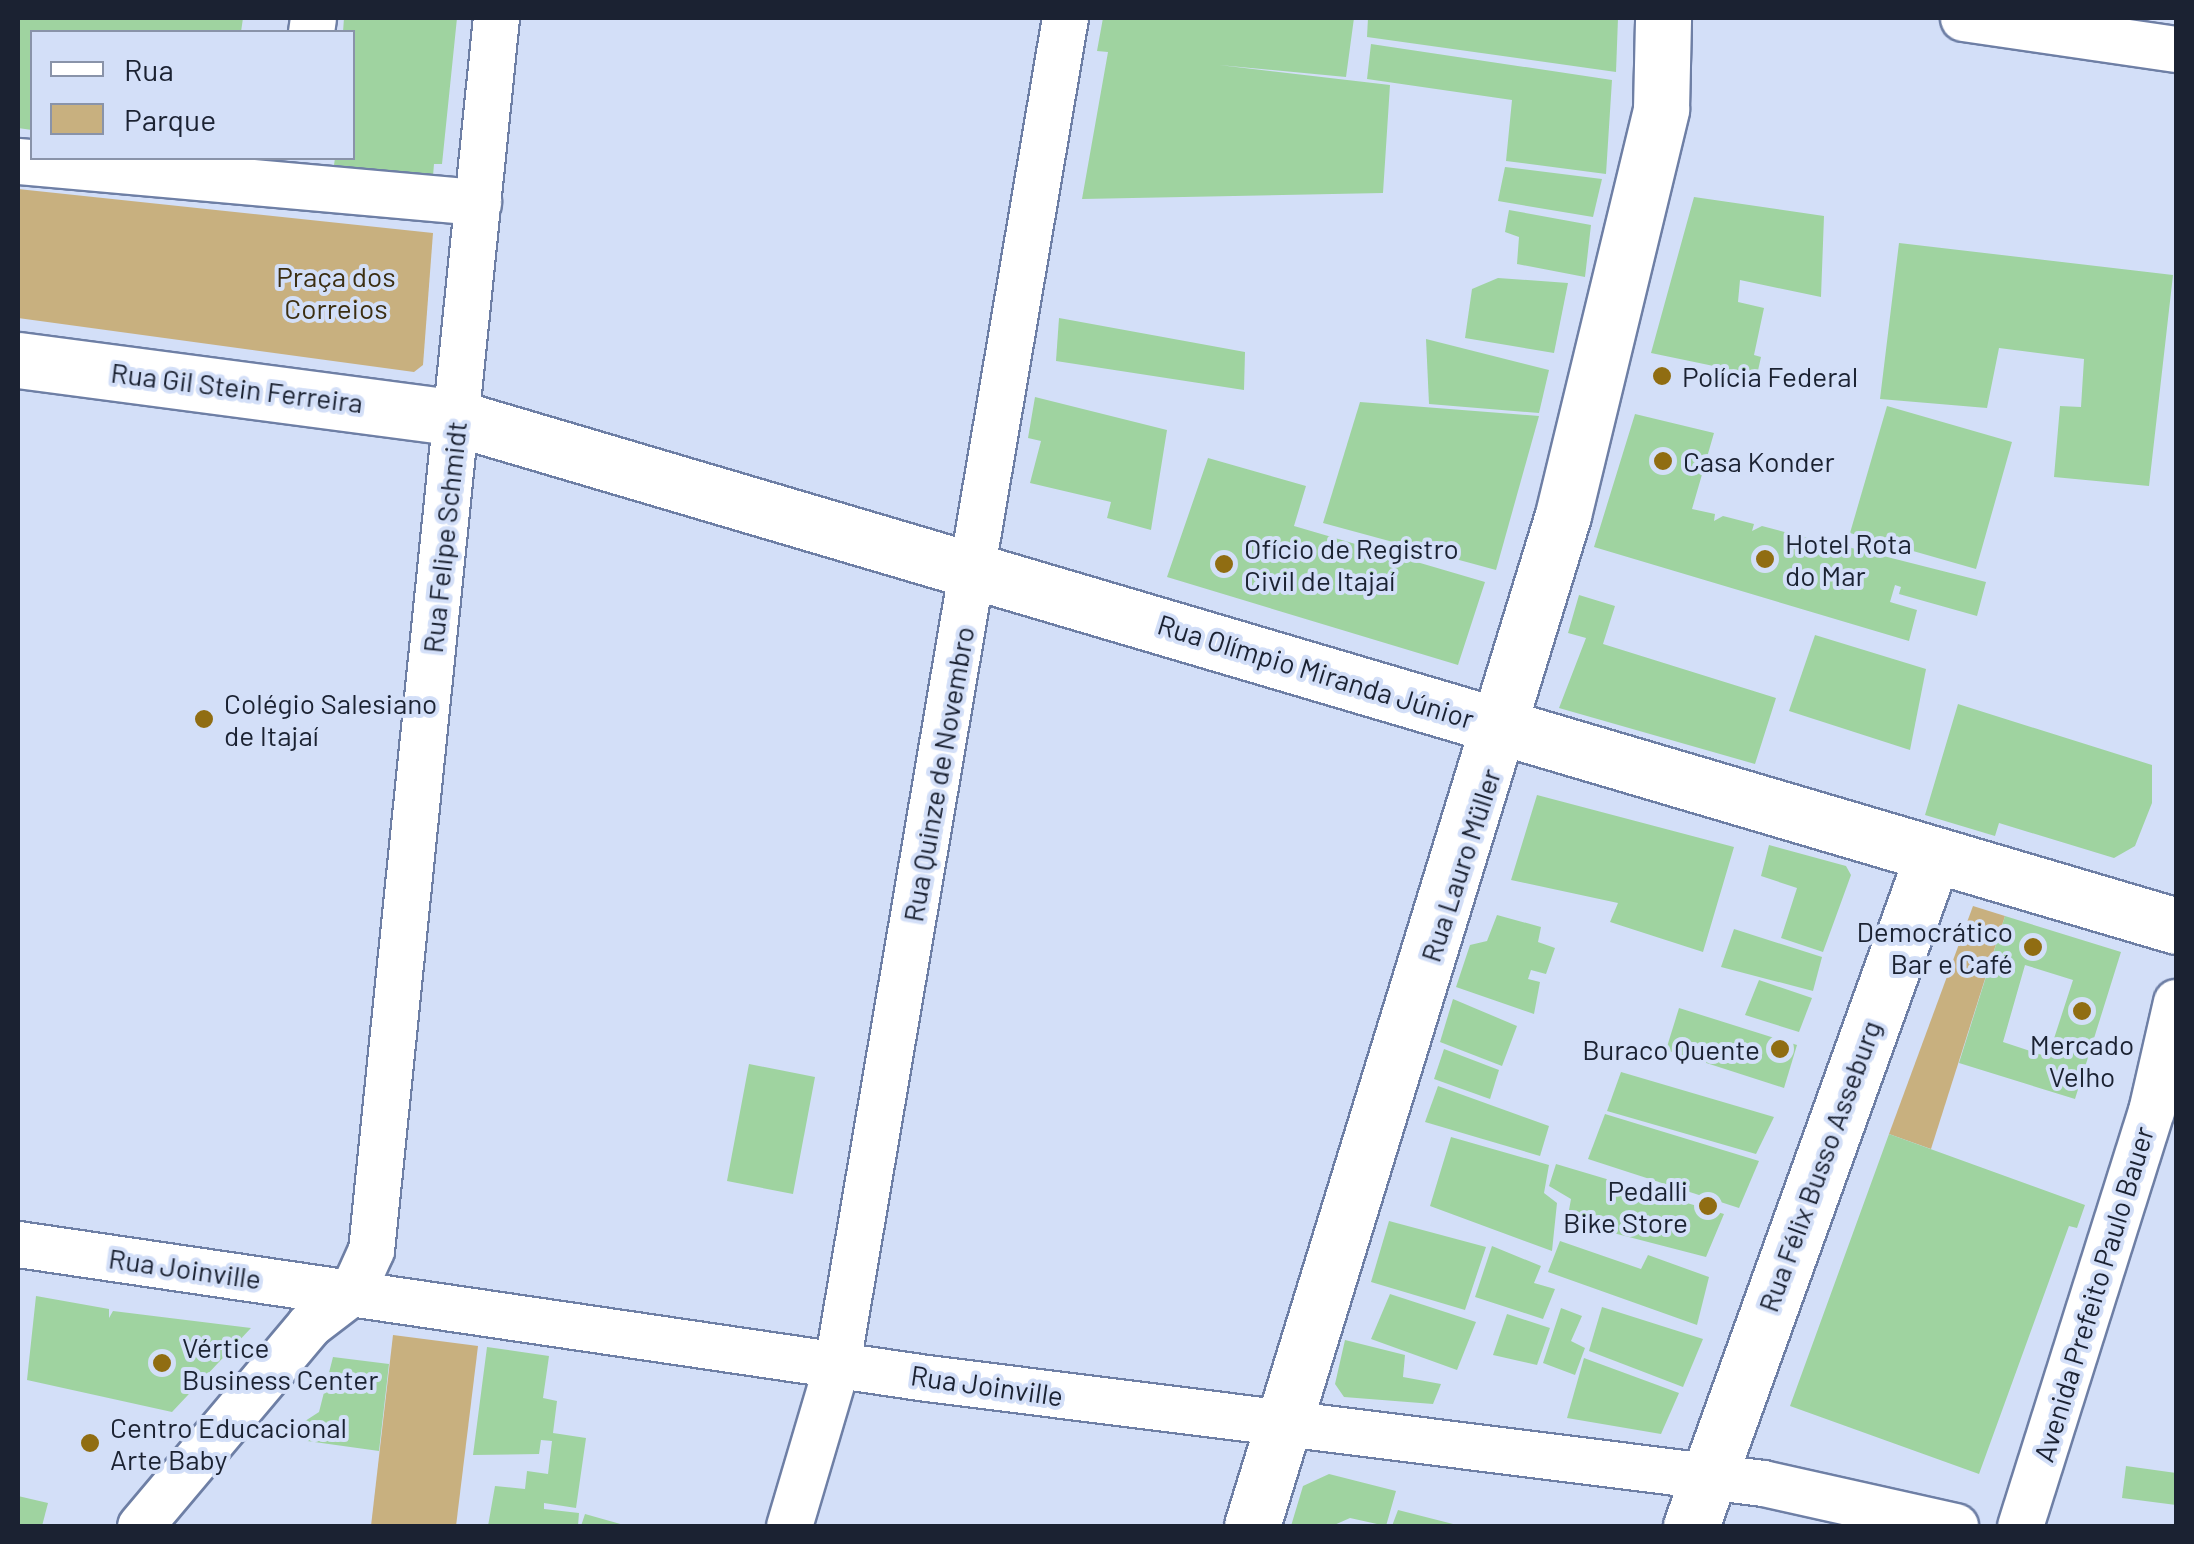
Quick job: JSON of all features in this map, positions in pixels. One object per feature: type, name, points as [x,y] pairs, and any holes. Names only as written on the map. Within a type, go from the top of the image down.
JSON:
[{"type":"main road","name":"Rua Lauro Müller","points":[[1252,1526],[1502,728],[1564,514],[1661,109],[1662,18]]},
{"type":"main road","name":"Rua Gil Stein Ferreira","points":[[18,360],[456,418]]},
{"type":"main road","name":"Rua Olímpio Miranda Júnior","points":[[456,418],[973,567],[1502,728],[2176,926]]},
{"type":"main road","name":"Rua Félix Busso Asseburg","points":[[1700,1502],[1933,855]]},
{"type":"street","name":"Rua Felipe Schmidt","points":[[352,1292],[371,1250],[496,18]]},
{"type":"street","name":"Rua Quinze de Novembro","points":[[789,1526],[837,1364],[1066,18]]},
{"type":"street","points":[[1963,18],[2176,50]]},
{"type":"street","points":[[18,161],[296,172],[478,202]]},
{"type":"street","name":"Avenida Prefeito Paulo Bauer","points":[[2020,1526],[2151,1111],[2176,1002]]},
{"type":"street","name":"Rua Joinville","points":[[18,1244],[837,1364],[1282,1424],[1700,1502],[1764,1483],[1954,1526]]},
{"type":"street","points":[[140,1526],[309,1326],[352,1292]]},
{"type":"green space","name":"Praça dos Correios","points":[[18,189],[433,233],[423,365],[414,372],[18,318]]},
{"type":"green space","points":[[1973,906],[2005,916],[1931,1149],[1889,1134]]},
{"type":"green space","points":[[393,1335],[478,1346],[456,1526],[371,1526]]},
{"type":"building","points":[[18,18],[243,18],[241,30],[30,30],[30,130],[18,128]]},
{"type":"building","points":[[344,18],[457,18],[442,164],[434,164],[433,176],[334,165],[335,160],[355,160],[355,30],[343,30]]},
{"type":"building","points":[[1103,18],[1354,18],[1346,77],[1219,65],[1390,85],[1383,193],[1082,199],[1108,52],[1097,51]]},
{"type":"building","points":[[1368,18],[1618,18],[1616,72],[1367,37]]},
{"type":"building","points":[[1371,44],[1612,80],[1606,174],[1506,161],[1512,100],[1367,79]]},
{"type":"building","points":[[1505,167],[1602,179],[1593,217],[1498,201]]},
{"type":"building","points":[[1694,197],[1824,216],[1821,297],[1740,280],[1738,302],[1764,308],[1754,355],[1761,357],[1757,375],[1651,353]]},
{"type":"building","points":[[1509,210],[1591,225],[1585,277],[1517,264],[1519,237],[1505,232]]},
{"type":"building","points":[[1899,243],[2173,275],[2149,486],[2054,477],[2060,406],[2081,407],[2084,359],[1999,348],[1987,408],[1880,399]]},
{"type":"building","points":[[1498,278],[1568,283],[1554,353],[1465,338],[1472,289]]},
{"type":"building","points":[[1059,318],[1245,352],[1244,390],[1056,361]]},
{"type":"building","points":[[1426,339],[1549,370],[1539,413],[1429,404]]},
{"type":"building","points":[[1035,397],[1167,430],[1151,530],[1107,518],[1111,502],[1030,483],[1041,441],[1028,438]]},
{"type":"building","points":[[1360,402],[1539,416],[1496,570],[1323,523]]},
{"type":"building","points":[[1887,406],[2012,442],[1976,569],[1850,533]]},
{"type":"building","name":"Hotel Rota do Mar","points":[[1635,414],[1714,433],[1692,509],[1715,514],[1714,521],[1723,516],[1754,524],[1752,531],[1762,526],[1792,534],[1790,540],[1799,542],[1801,536],[1832,544],[1834,551],[1836,544],[1986,582],[1977,616],[1899,594],[1901,587],[1895,585],[1890,602],[1917,610],[1909,641],[1594,547]]},
{"type":"building","points":[[1208,458],[1306,486],[1294,526],[1485,582],[1458,665],[1167,577]]},
{"type":"building","points":[[1579,595],[1615,606],[1603,644],[1776,698],[1755,764],[1559,708],[1586,638],[1568,633]]},
{"type":"building","points":[[1815,635],[1926,669],[1910,750],[1789,711]]},
{"type":"building","points":[[1958,704],[2152,765],[2152,803],[2135,846],[2114,858],[1999,823],[1995,836],[1925,815]]},
{"type":"building","points":[[1537,795],[1734,847],[1703,952],[1610,922],[1618,903],[1511,880]]},
{"type":"building","points":[[1769,845],[1846,866],[1851,875],[1823,952],[1781,938],[1797,888],[1761,876]]},
{"type":"building","points":[[1497,915],[1541,927],[1538,942],[1555,948],[1546,974],[1531,970],[1528,979],[1540,982],[1534,1014],[1456,987],[1470,945],[1487,941]]},
{"type":"building","name":"Mercado Velho","points":[[2005,916],[2121,952],[2075,1099],[1959,1063]],"holes":[[[2025,965],[2073,980],[2048,1057],[2003,1042]]]},
{"type":"building","points":[[1734,929],[1822,957],[1813,991],[1721,967]]},
{"type":"building","points":[[1759,980],[1812,998],[1799,1032],[1745,1015]]},
{"type":"building","points":[[1453,999],[1517,1026],[1502,1066],[1440,1042]]},
{"type":"building","points":[[1679,1008],[1797,1045],[1784,1088],[1666,1050]]},
{"type":"building","points":[[1444,1049],[1499,1070],[1490,1099],[1434,1079]]},
{"type":"building","points":[[749,1064],[815,1077],[793,1194],[727,1181]]},
{"type":"building","points":[[1621,1072],[1774,1117],[1756,1154],[1607,1111]]},
{"type":"building","points":[[1438,1086],[1549,1126],[1540,1156],[1425,1122]]},
{"type":"building","points":[[1605,1114],[1759,1161],[1739,1208],[1588,1159]]},
{"type":"building","points":[[1889,1134],[2085,1205],[2077,1228],[2069,1226],[1979,1474],[1790,1406]]},
{"type":"building","points":[[1451,1137],[1549,1165],[1544,1193],[1557,1203],[1552,1251],[1430,1206]]},
{"type":"building","points":[[1556,1164],[1724,1214],[1706,1257],[1567,1221],[1571,1199],[1549,1186]]},
{"type":"building","points":[[1389,1221],[1486,1247],[1465,1310],[1371,1282]]},
{"type":"building","points":[[1560,1241],[1641,1269],[1648,1255],[1709,1277],[1697,1325],[1548,1272]]},
{"type":"building","points":[[1492,1246],[1541,1266],[1534,1283],[1555,1289],[1543,1319],[1475,1297]]},
{"type":"building","points":[[1390,1294],[1476,1322],[1457,1370],[1371,1339]]},
{"type":"building","points":[[36,1296],[109,1309],[109,1318],[113,1311],[251,1328],[172,1412],[27,1380]]},
{"type":"building","points":[[1602,1307],[1703,1339],[1683,1387],[1589,1351]]},
{"type":"building","points":[[1561,1308],[1582,1316],[1571,1341],[1585,1348],[1575,1375],[1543,1363]]},
{"type":"building","points":[[1507,1314],[1550,1328],[1537,1365],[1493,1355]]},
{"type":"building","points":[[1345,1340],[1405,1355],[1403,1377],[1441,1384],[1433,1404],[1344,1397],[1335,1384]]},
{"type":"building","points":[[487,1347],[549,1356],[543,1398],[557,1401],[553,1433],[586,1438],[576,1508],[544,1503],[544,1509],[579,1513],[578,1526],[488,1526],[495,1486],[525,1489],[527,1471],[548,1474],[552,1441],[541,1440],[539,1454],[473,1455]]},
{"type":"building","points":[[333,1357],[389,1364],[379,1451],[300,1440],[302,1423],[319,1412]]},
{"type":"building","points":[[1584,1358],[1679,1393],[1661,1434],[1567,1418]]},
{"type":"building","points":[[2126,1466],[2176,1473],[2176,1505],[2122,1498]]},
{"type":"building","points":[[1329,1474],[1396,1491],[1386,1526],[1350,1518],[1332,1526],[1291,1526],[1303,1486]]},
{"type":"building","points":[[18,1496],[48,1503],[42,1526],[18,1526]]},
{"type":"building","points":[[1398,1510],[1457,1525],[1392,1526]]},
{"type":"building","points":[[585,1514],[624,1525],[624,1526],[581,1526]]},
{"type":"place","name":"Polícia Federal","points":[[1662,376]]},
{"type":"place","name":"Casa Konder","points":[[1663,461]]},
{"type":"place","name":"Hotel Rota do Mar","points":[[1765,559]]},
{"type":"place","name":"Ofício de Registro Civil de Itajaí","points":[[1224,564]]},
{"type":"place","name":"Colégio Salesiano de Itajaí","points":[[204,719]]},
{"type":"place","name":"Democrático Bar e Café","points":[[2033,947]]},
{"type":"place","name":"Mercado Velho","points":[[2082,1011]]},
{"type":"place","name":"Buraco Quente","points":[[1780,1049]]},
{"type":"place","name":"Pedalli Bike Store","points":[[1708,1206]]},
{"type":"place","name":"Vértice Business Center","points":[[162,1363]]},
{"type":"place","name":"Centro Educacional Arte Baby","points":[[90,1443]]}]
